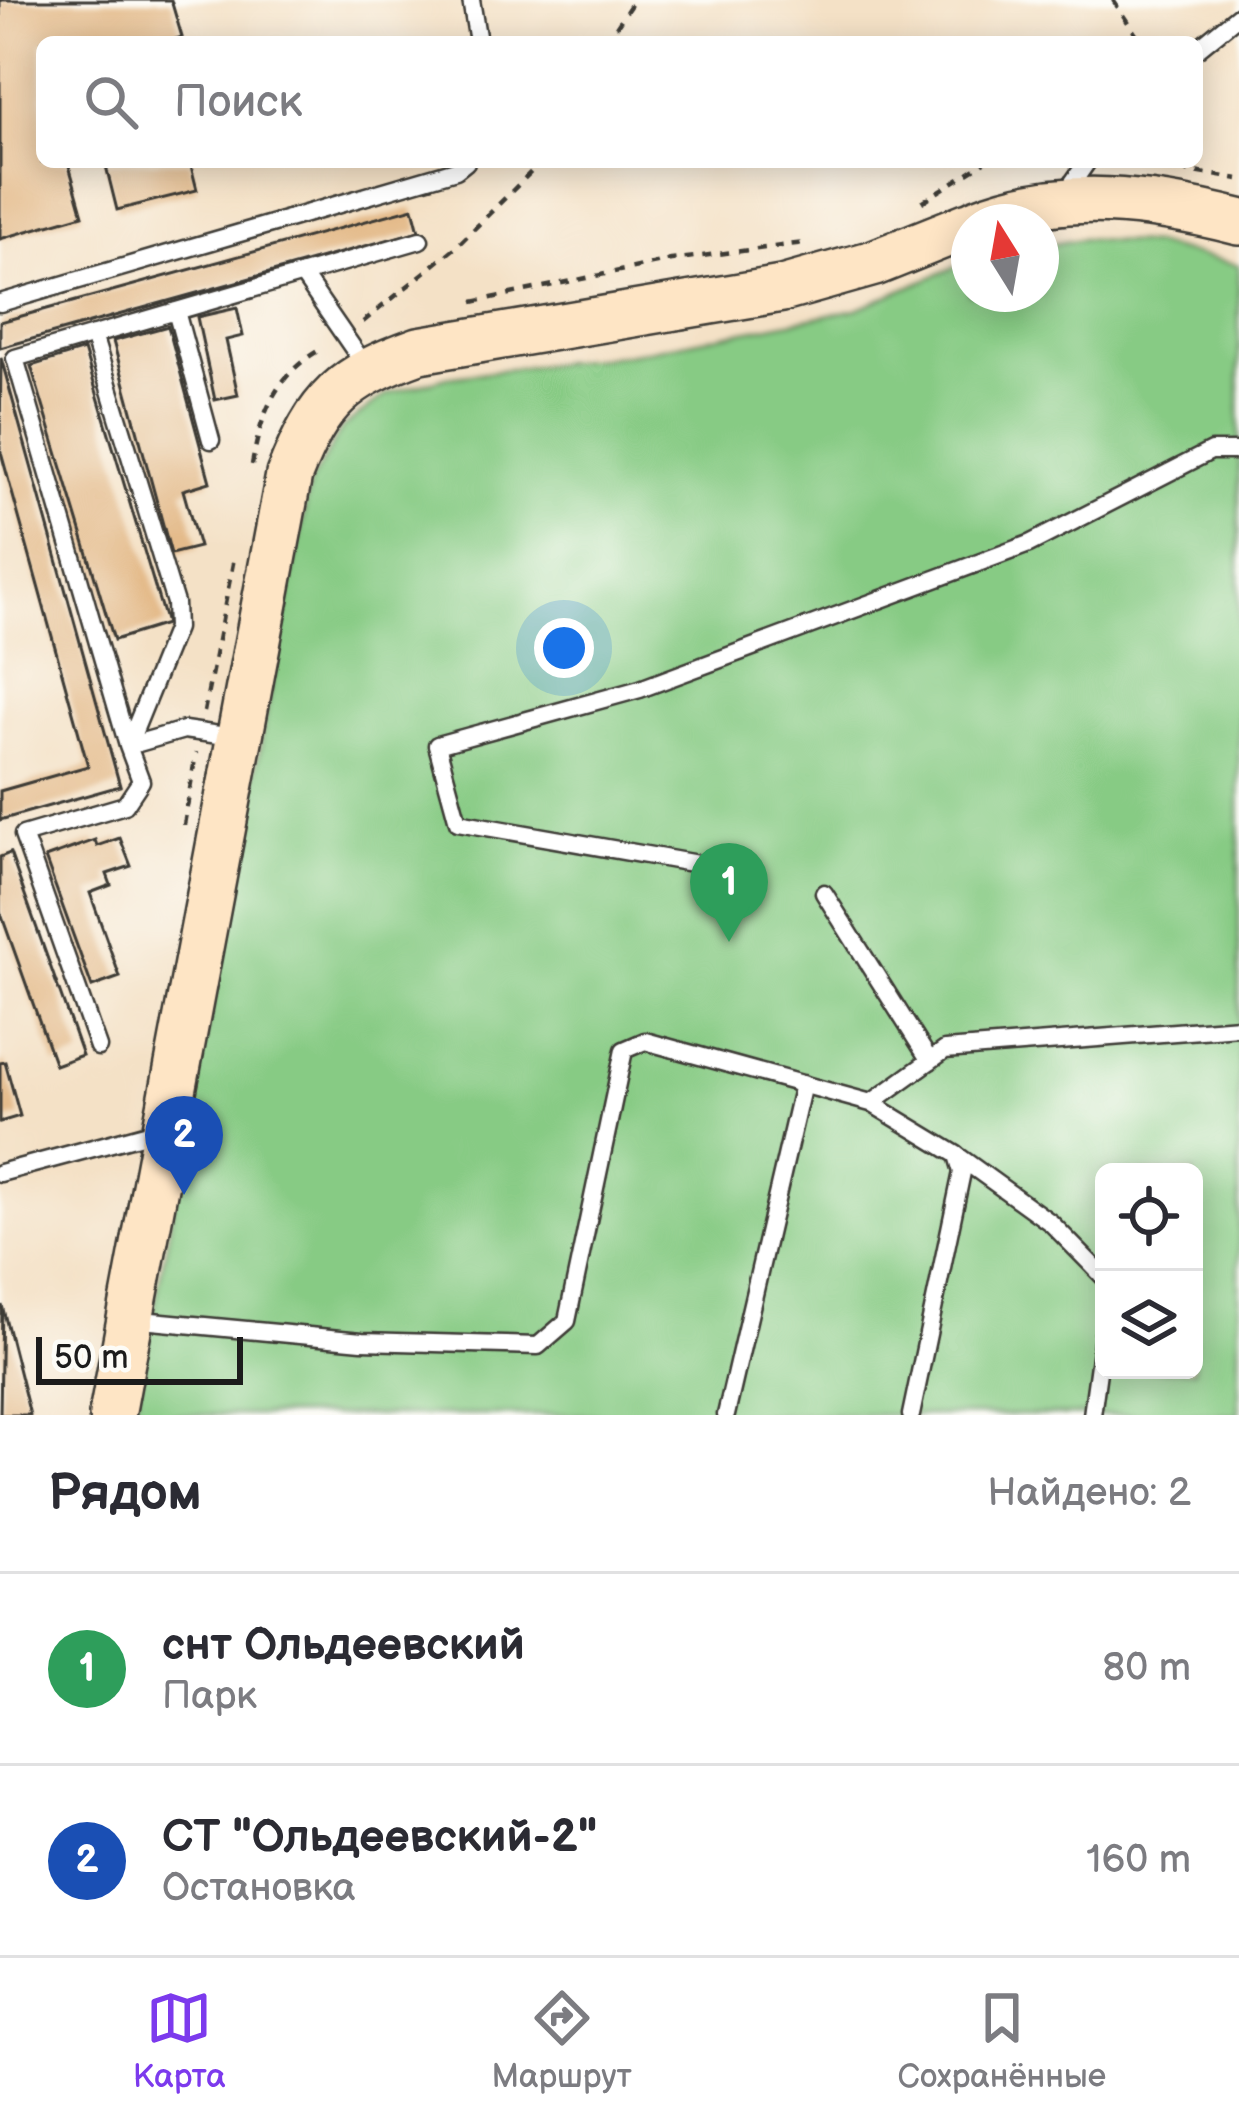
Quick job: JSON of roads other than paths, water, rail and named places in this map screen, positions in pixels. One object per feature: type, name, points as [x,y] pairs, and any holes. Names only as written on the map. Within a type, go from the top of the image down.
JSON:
[{"type":"street","points":[[1046,204],[1114,200],[1239,222]]},
{"type":"street","points":[[112,1415],[289,475],[308,425],[356,352],[419,350],[782,289],[874,263],[951,233]]},
{"type":"lane","points":[[471,0],[477,36]]},
{"type":"lane","points":[[1203,44],[1239,15]]},
{"type":"lane","points":[[0,303],[458,168]]},
{"type":"lane","points":[[1060,200],[1084,168]]},
{"type":"lane","points":[[98,1047],[23,835],[125,805],[141,781],[15,358],[420,240]]},
{"type":"lane","points":[[302,274],[356,352]]},
{"type":"lane","points":[[176,311],[212,440]]},
{"type":"lane","points":[[93,335],[176,603],[176,628],[128,746]]},
{"type":"lane","points":[[709,866],[458,823],[437,745],[640,689],[1029,544],[1211,451],[1239,451]]},
{"type":"lane","points":[[128,746],[184,730],[240,738]]},
{"type":"lane","points":[[824,893],[930,1061]]},
{"type":"lane","points":[[871,1102],[945,1050],[1239,1027]]},
{"type":"lane","points":[[130,1319],[362,1341],[538,1346],[567,1322],[624,1051],[645,1041],[871,1102],[957,1155],[1051,1223],[1098,1271]]},
{"type":"lane","points":[[726,1415],[802,1084]]},
{"type":"lane","points":[[0,1173],[166,1129]]},
{"type":"lane","points":[[910,1415],[962,1172],[957,1155]]},
{"type":"lane","points":[[1092,1415],[1097,1379]]},
{"type":"place","name":"снт Ольдеевский","points":[[729,942]]},
{"type":"place","name":"СТ \"Ольдеевский-2\"","points":[[184,1195]]}]
